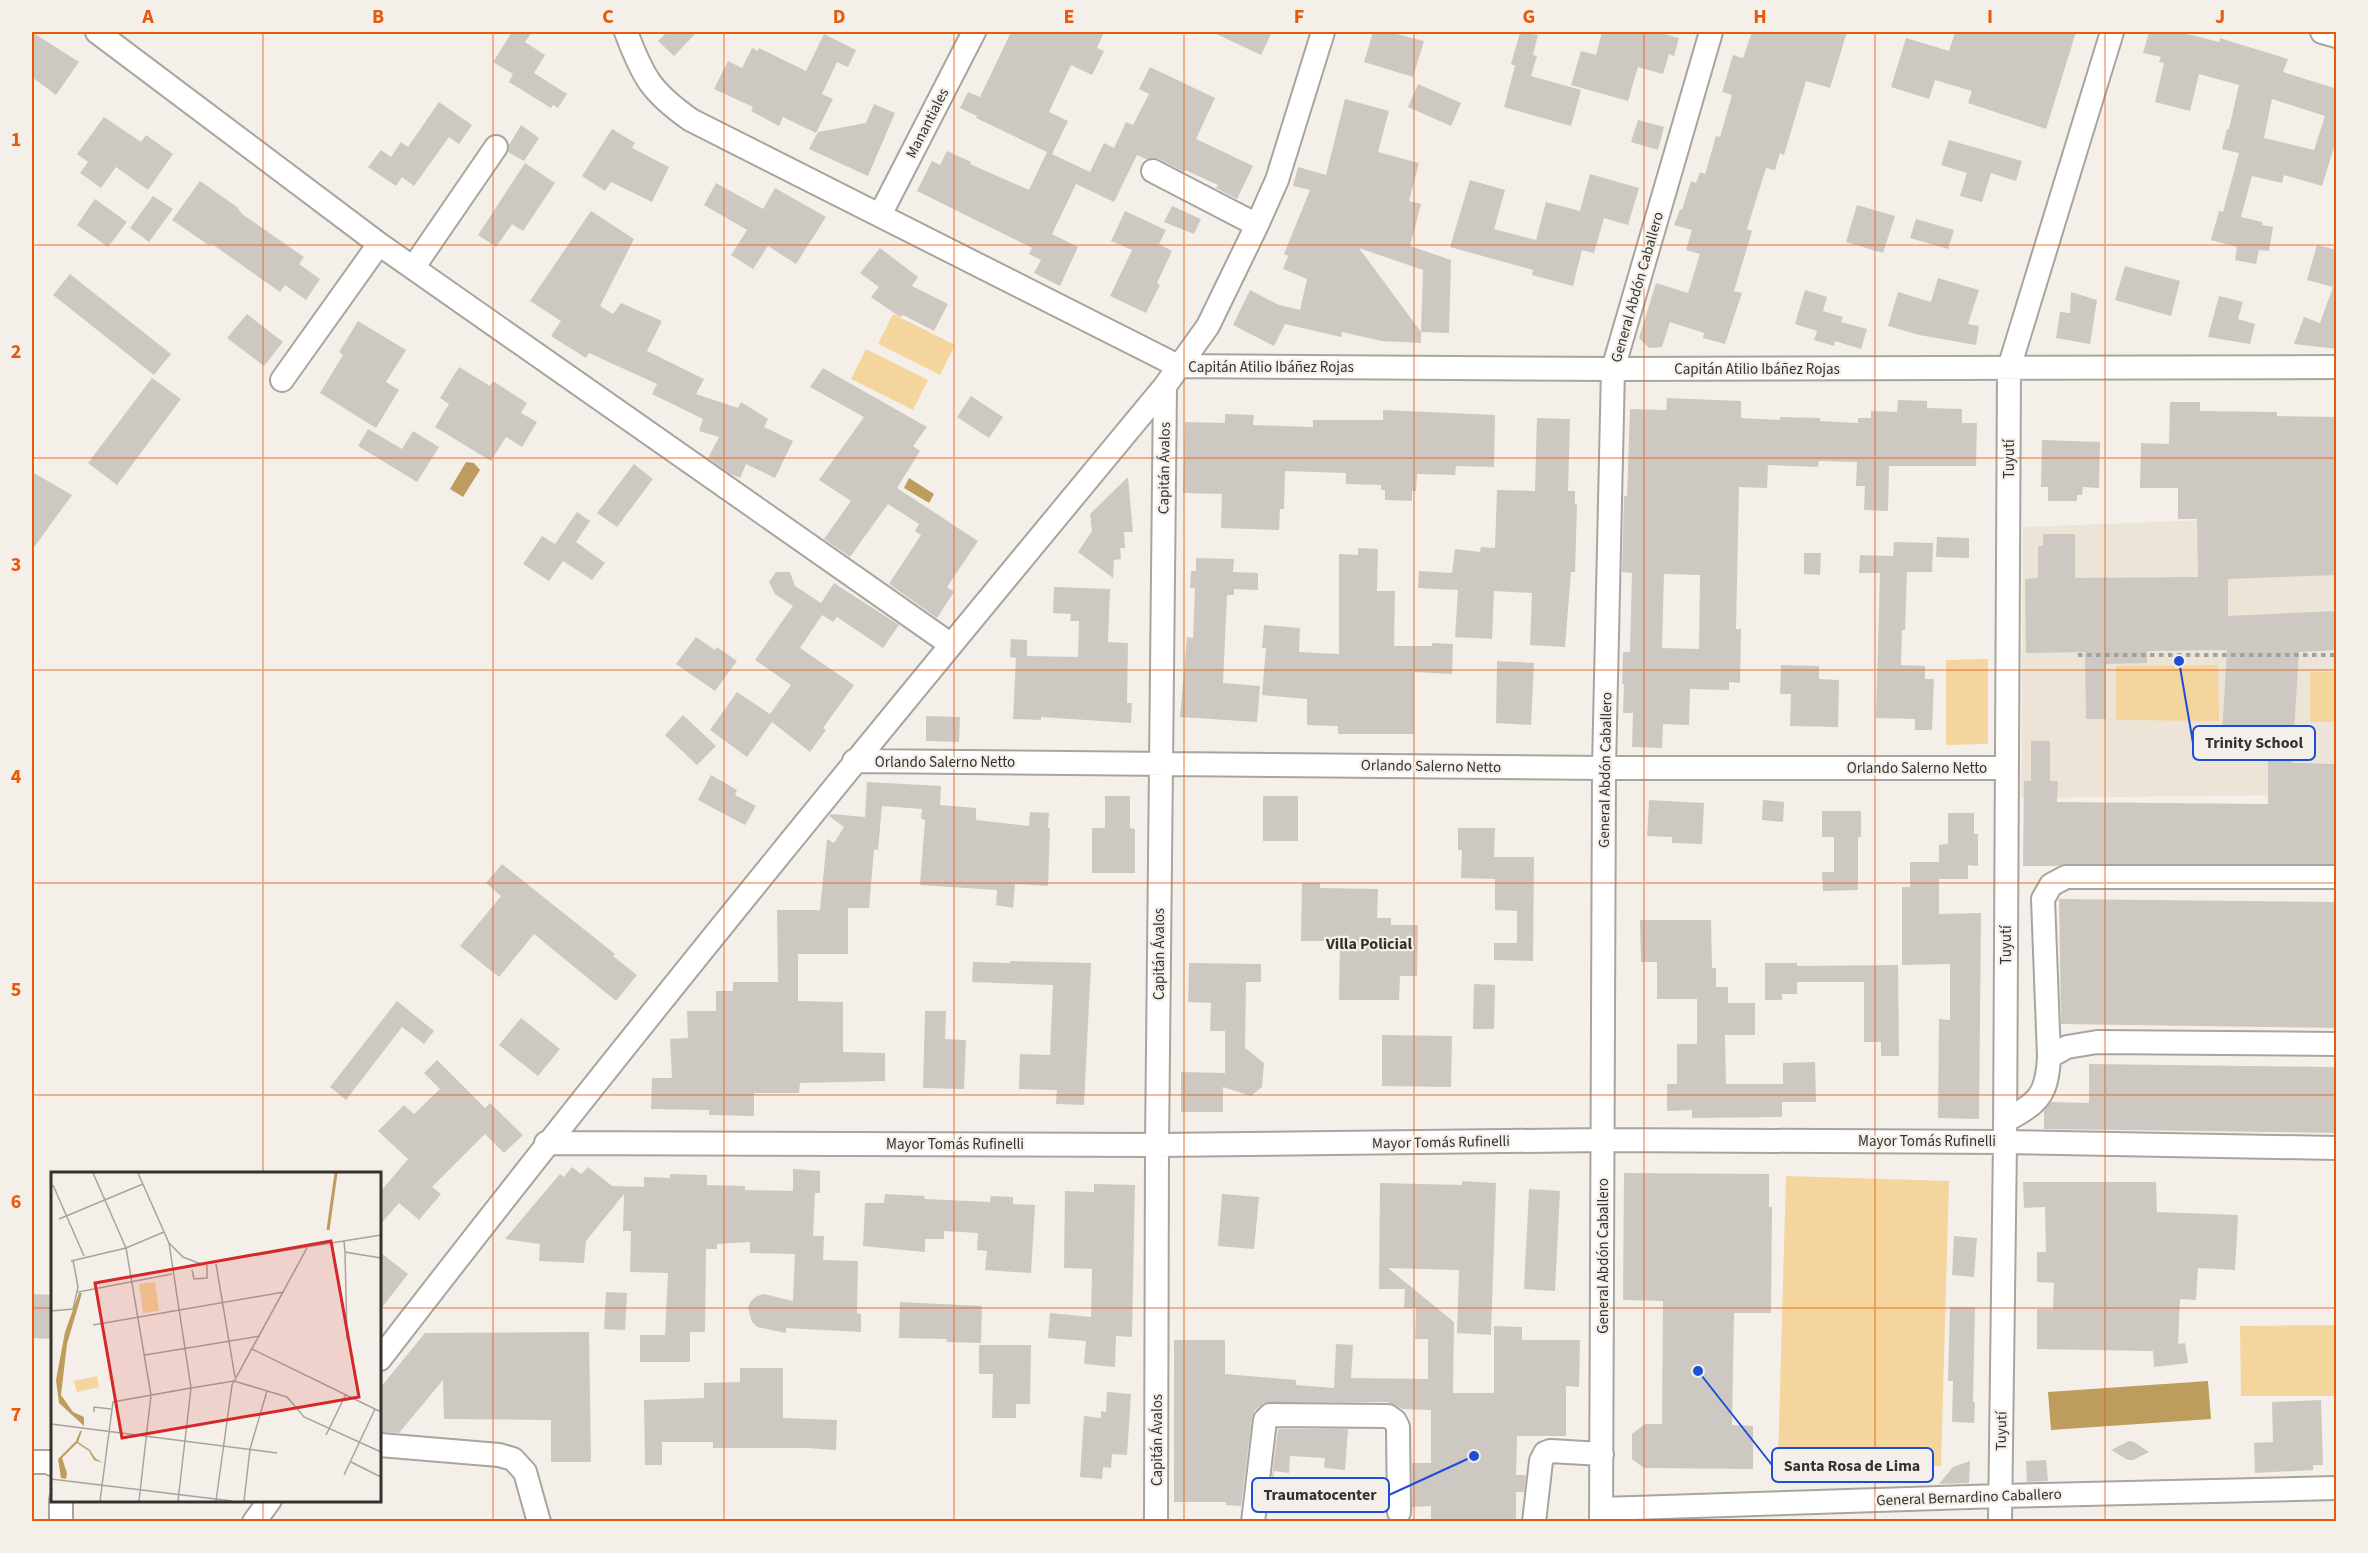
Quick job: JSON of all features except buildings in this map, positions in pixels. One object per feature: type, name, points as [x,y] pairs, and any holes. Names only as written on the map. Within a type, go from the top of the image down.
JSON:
[{"type":"street","points":[[97,32],[125,40],[379,244],[950,644]]},
{"type":"street","points":[[626,32],[650,86],[666,103],[691,120],[1178,366]]},
{"type":"street","name":"Manantiales","points":[[880,215],[974,32]]},
{"type":"street","points":[[381,1358],[546,1143],[854,761],[1165,386],[1208,326],[1277,180],[1323,32]]},
{"type":"street","name":"General Abdón Caballero","points":[[1602,1515],[1604,768],[1613,369],[1711,32]]},
{"type":"street","name":"Tuyutí","points":[[2000,1521],[2010,368],[2112,32]]},
{"type":"street","points":[[2322,32],[2337,36]]},
{"type":"street","points":[[413,268],[496,147]]},
{"type":"street","points":[[1153,171],[1257,225]]},
{"type":"street","points":[[282,380],[379,244]]},
{"type":"street","name":"Capitán Atilio Ibáñez Rojas","points":[[1178,366],[1613,369],[2337,368]]},
{"type":"street","name":"Capitán Ávalos","points":[[1156,1521],[1160,762],[1165,386]]},
{"type":"street","name":"Orlando Salerno Netto","points":[[854,761],[1160,762],[1604,768],[2007,768]]},
{"type":"street","points":[[2005,1131],[2031,1106],[2048,1081],[2043,899],[2051,885],[2066,877],[2337,877]]},
{"type":"street","points":[[2049,1057],[2067,1047],[2097,1042],[2337,1044]]},
{"type":"street","name":"Mayor Tomás Rufinelli","points":[[546,1143],[1157,1145],[1604,1140],[2005,1131],[2337,1148]]},
{"type":"street","points":[[1253,1521],[1265,1420],[1270,1415],[1388,1416],[1392,1418],[1398,1427],[1399,1512]]},
{"type":"street","points":[[381,1445],[499,1455],[513,1459],[525,1472],[539,1521]]},
{"type":"street","points":[[1534,1521],[1541,1461],[1545,1453],[1550,1451],[1602,1454]]},
{"type":"street","points":[[32,1462],[51,1462]]},
{"type":"street","name":"General Bernardino Caballero","points":[[1602,1515],[2000,1496],[2337,1488]]},
{"type":"street","points":[[60,1502],[61,1521]]},
{"type":"street","points":[[254,1521],[268,1502]]},
{"type":"path","points":[[2078,655],[2337,655]]},
{"type":"shaded area","points":[[893,314],[955,345],[940,375],[878,344]]},
{"type":"shaded area","points":[[866,349],[928,380],[913,410],[851,379]]},
{"type":"shaded area","points":[[466,462],[474,463],[480,470],[463,497],[450,489]]},
{"type":"shaded area","points":[[909,478],[934,494],[929,503],[904,488]]},
{"type":"shaded area","points":[[2336,515],[2336,796],[2021,798],[2023,527]]},
{"type":"shaded area","points":[[1988,659],[1988,744],[1946,745],[1946,660]]},
{"type":"shaded area","points":[[2218,665],[2219,721],[2116,720],[2116,666]]},
{"type":"shaded area","points":[[2310,672],[2336,672],[2336,722],[2310,722]]},
{"type":"shaded area","points":[[1786,1176],[1949,1181],[1941,1466],[1778,1461]]},
{"type":"shaded area","points":[[2336,1325],[2336,1396],[2241,1396],[2240,1326]]},
{"type":"shaded area","points":[[2208,1381],[2211,1419],[2051,1430],[2048,1392]]},
{"type":"place","name":"Trinity School","points":[[2179,661]]},
{"type":"place","name":"Santa Rosa de Lima","points":[[1698,1371]]},
{"type":"place","name":"Traumatocenter","points":[[1474,1456]]},
{"type":"district","name":"Villa Policial","points":[[1369,943]]}]
